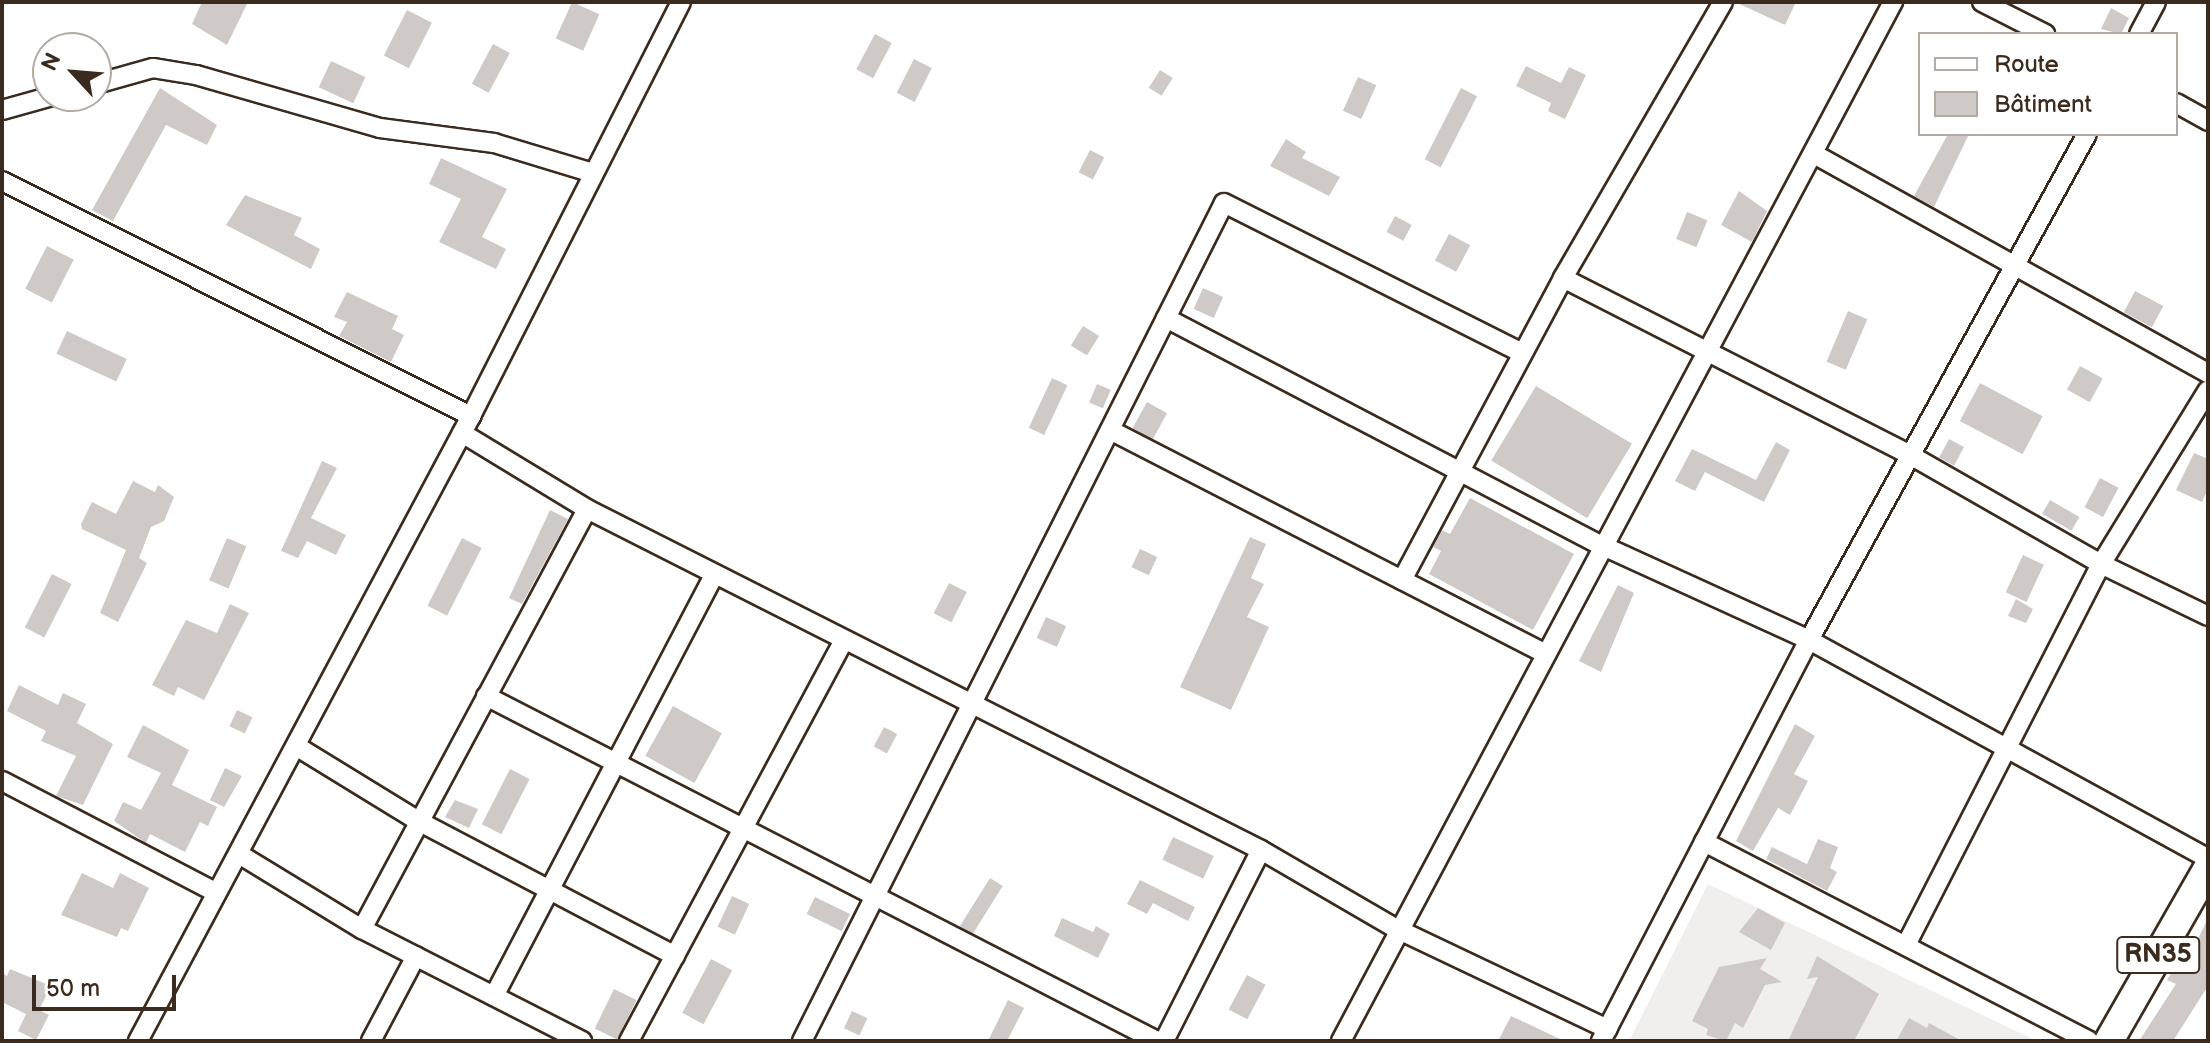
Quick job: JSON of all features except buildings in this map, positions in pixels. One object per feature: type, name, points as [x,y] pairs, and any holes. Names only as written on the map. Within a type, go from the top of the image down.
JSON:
[{"type":"main road","name":"RN35","points":[[2109,1041],[2208,868]]},
{"type":"street","points":[[138,1041],[471,416],[681,2]]},
{"type":"street","points":[[1402,580],[1563,278],[1723,2]]},
{"type":"street","points":[[1341,1041],[1601,545],[1814,154],[1893,2]]},
{"type":"street","points":[[1982,2],[2041,32]]},
{"type":"street","points":[[2140,32],[2156,2]]},
{"type":"street","points":[[112,80],[153,68],[196,75],[380,128],[494,143],[593,173]]},
{"type":"street","points":[[2,110],[32,102]]},
{"type":"street","points":[[2178,104],[2208,121]]},
{"type":"street","points":[[462,433],[587,509],[970,707],[1261,850],[1397,929],[1605,1035],[1809,640],[2019,265],[2086,136]]},
{"type":"street","points":[[1814,154],[2019,265],[2208,373]]},
{"type":"street","points":[[2,181],[471,416]]},
{"type":"street","points":[[823,1041],[804,1037],[1224,203],[1522,353]]},
{"type":"street","points":[[1563,278],[1910,455],[2101,564],[2208,616]]},
{"type":"street","points":[[1166,318],[1601,545],[1809,640],[2208,858]]},
{"type":"street","points":[[1906,945],[2101,564],[2208,390]]},
{"type":"street","points":[[1110,430],[1544,653]]},
{"type":"street","points":[[362,929],[587,509]]},
{"type":"street","points":[[494,996],[714,575]]},
{"type":"street","points":[[629,1041],[843,642]]},
{"type":"street","points":[[486,696],[873,899],[1157,1041]]},
{"type":"street","points":[[296,746],[420,822],[675,956]]},
{"type":"street","points":[[2,781],[215,892]]},
{"type":"street","points":[[1704,842],[2089,1041]]},
{"type":"street","points":[[1164,1041],[1261,850]]},
{"type":"street","points":[[239,854],[362,929],[582,1041]]},
{"type":"street","points":[[371,1041],[416,956]]},
{"type":"shaded area","points":[[1708,884],[2037,1041],[1629,1041]]}]
